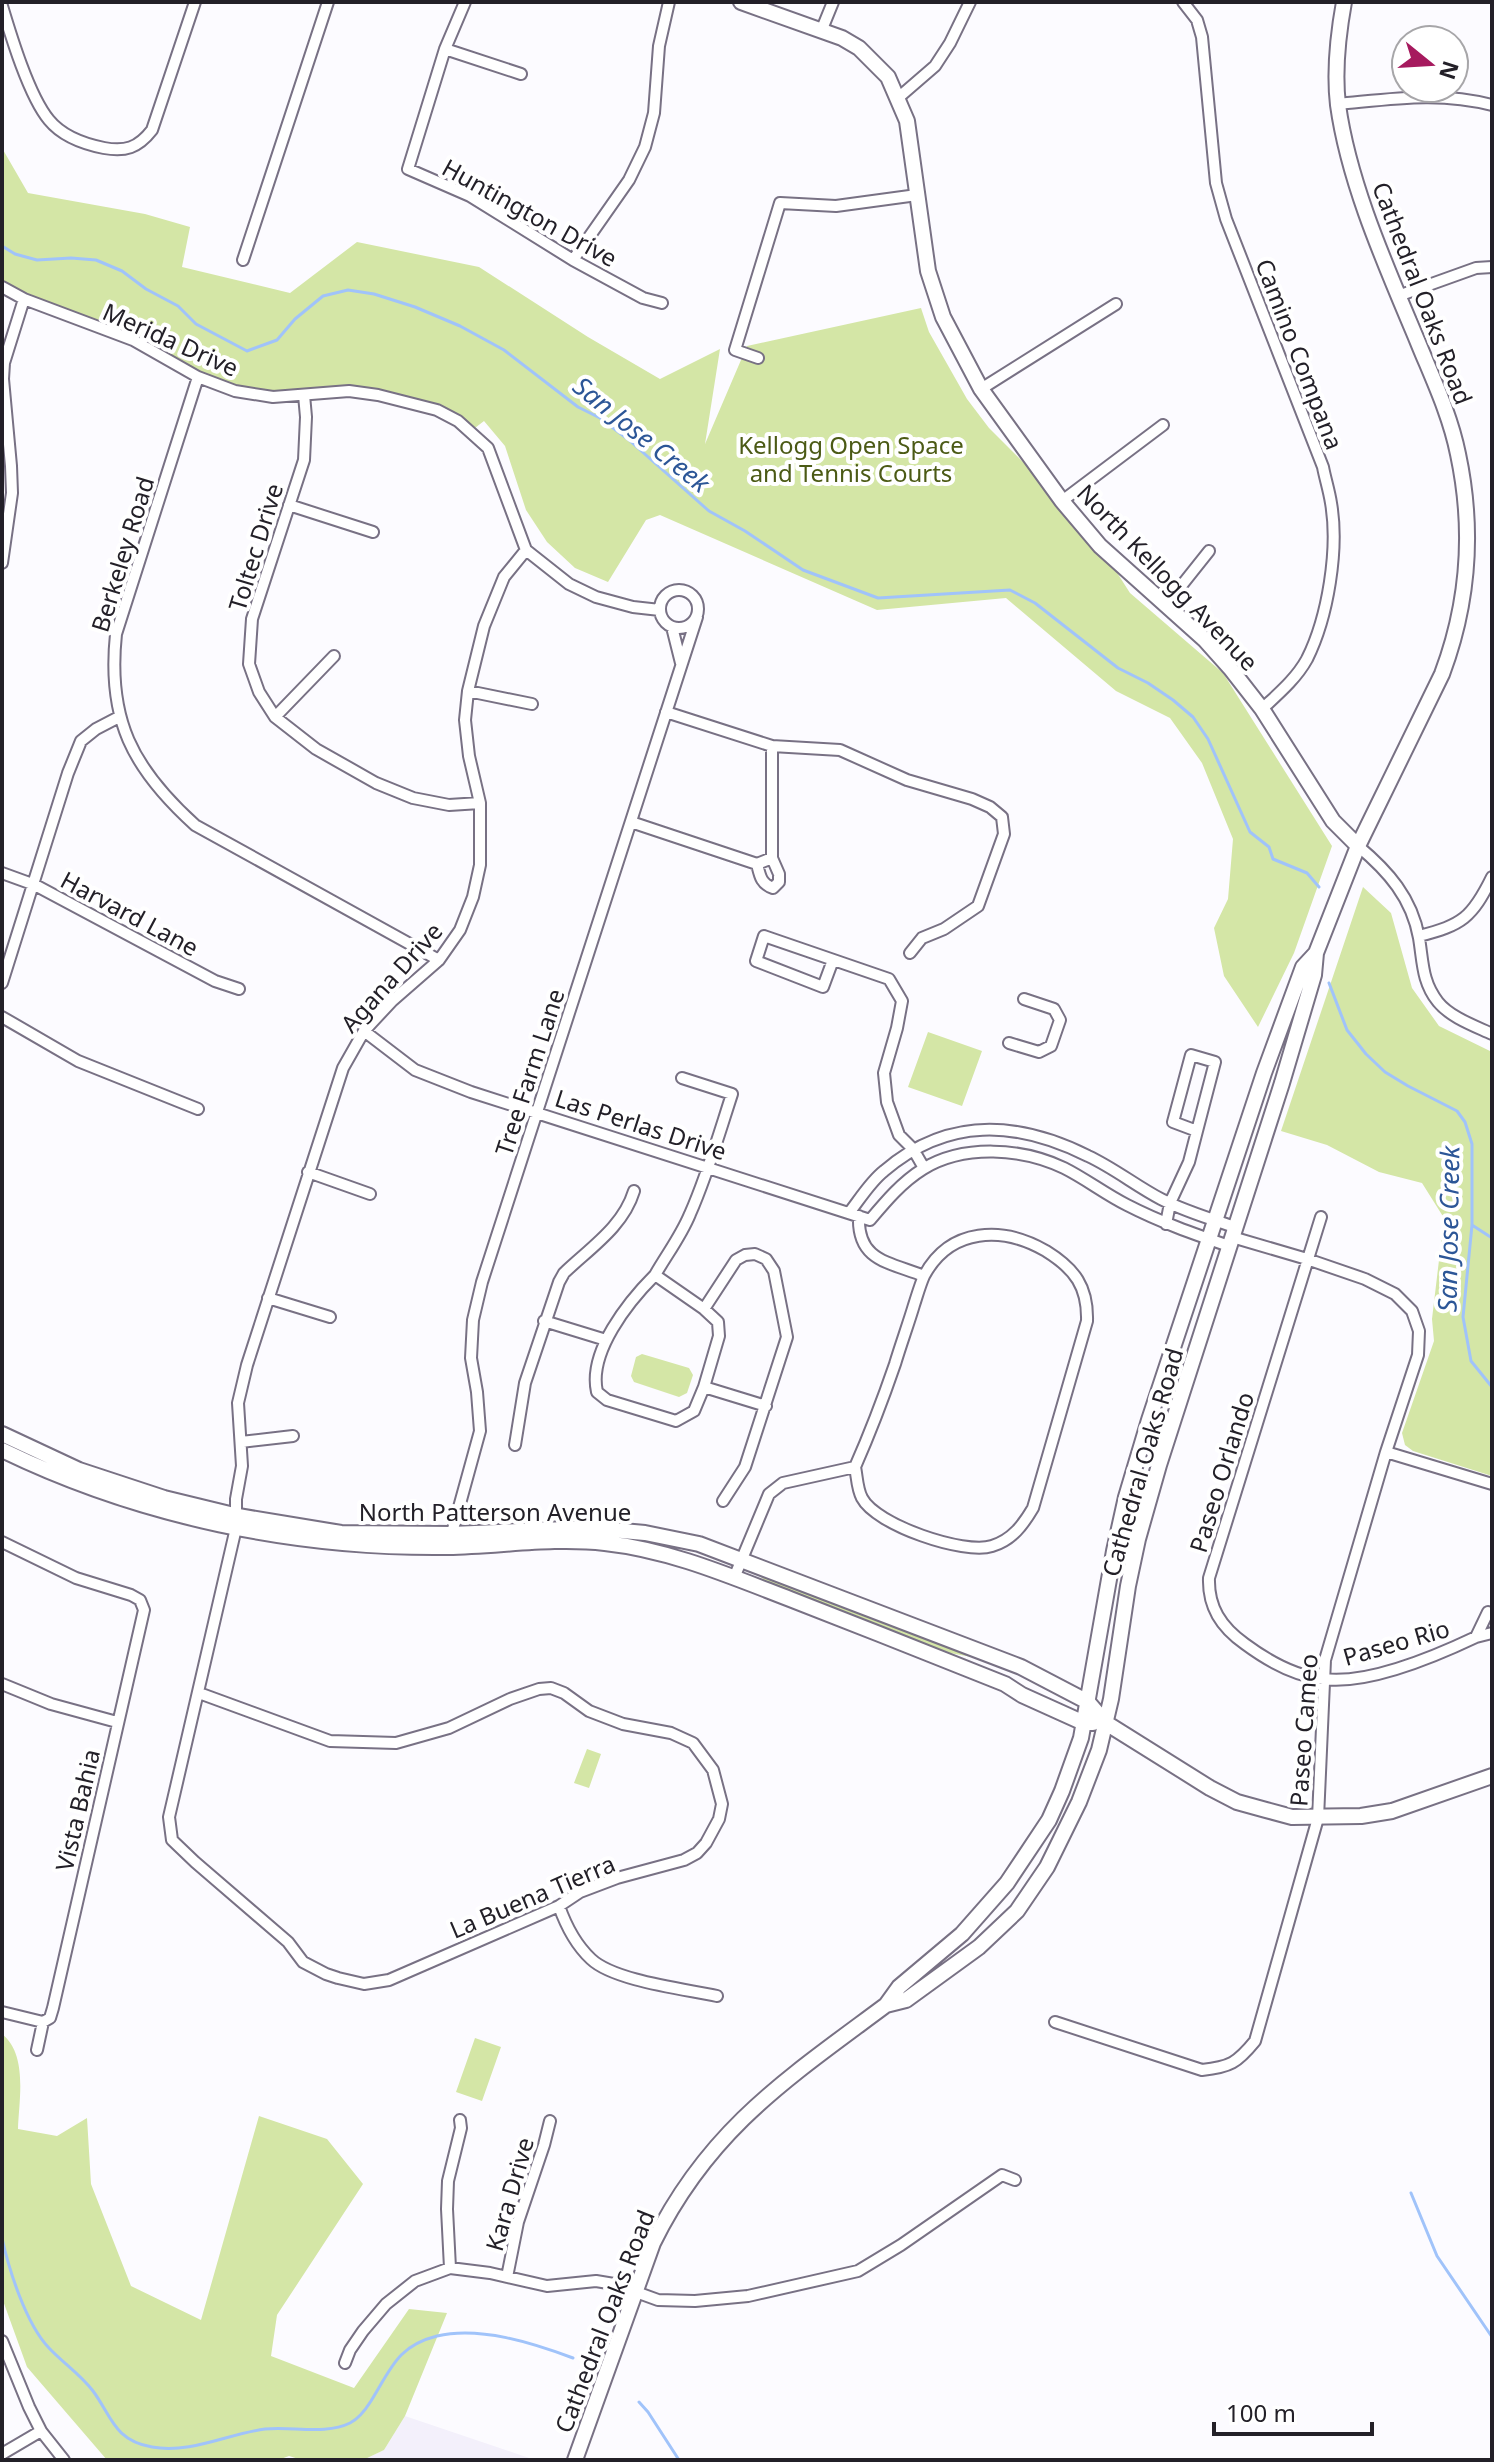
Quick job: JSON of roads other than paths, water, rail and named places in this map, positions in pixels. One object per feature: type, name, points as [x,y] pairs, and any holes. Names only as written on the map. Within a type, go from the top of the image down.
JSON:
[{"type":"main road","name":"North Kellogg Avenue","points":[[741,2],[822,29],[859,48],[888,77],[907,121],[928,271],[943,317],[981,389],[1062,501],[1100,546],[1205,640],[1262,709],[1333,821],[1358,846]]},
{"type":"main road","name":"Cathedral Oaks Road","points":[[886,2005],[906,2000],[979,1947],[1017,1911],[1064,1835],[1099,1750],[1138,1539],[1314,975],[1316,953],[1358,846],[1453,646],[1468,567],[1468,520],[1458,452],[1439,393],[1398,296],[1356,178],[1338,104],[1338,38],[1344,2]]},
{"type":"main road","name":"Cathedral Oaks Road","points":[[575,2460],[653,2243],[668,2212],[708,2155],[756,2105],[886,2005],[899,1987],[962,1934],[999,1893],[1049,1820],[1081,1738],[1114,1551],[1149,1420],[1264,1073],[1303,967],[1316,953]]},
{"type":"main road","name":"North Patterson Avenue","points":[[2,1434],[59,1462],[125,1487],[237,1522]]},
{"type":"main road","name":"North Patterson Avenue","points":[[2,1450],[47,1470],[166,1511],[341,1533],[450,1540],[606,1543],[661,1553],[734,1578],[1005,1684],[1084,1723],[1106,1723]]},
{"type":"main road","name":"North Patterson Avenue","points":[[450,1540],[549,1528],[618,1530],[699,1544],[1021,1667],[1088,1702],[1106,1723],[1210,1788],[1237,1802],[1292,1817],[1361,1816],[1392,1811],[1492,1776]]},
{"type":"street","points":[[2,6],[11,38],[40,107],[50,122],[67,136],[93,146],[118,150],[134,147],[152,130],[195,2]]},
{"type":"street","points":[[243,260],[328,2]]},
{"type":"street","name":"Huntington Drive","points":[[465,2],[445,49],[408,169],[470,196],[573,260],[643,298],[662,303]]},
{"type":"street","points":[[573,260],[629,180],[645,147],[654,113],[659,46],[669,2]]},
{"type":"street","points":[[822,29],[833,2]]},
{"type":"street","points":[[898,98],[935,66],[970,2]]},
{"type":"street","name":"Camino Compana","points":[[1183,2],[1197,20],[1202,37],[1219,195],[1323,467],[1331,504],[1332,560],[1325,609],[1315,639],[1306,660],[1292,680],[1262,709]]},
{"type":"street","points":[[445,49],[521,74]]},
{"type":"street","points":[[1338,104],[1431,95],[1492,105]]},
{"type":"street","points":[[758,358],[735,350],[780,203],[836,206],[917,195]]},
{"type":"street","points":[[1398,296],[1476,268],[1492,267]]},
{"type":"street","name":"Merida Drive","points":[[2,287],[24,299],[133,340],[198,377],[235,391],[273,397],[349,391],[437,410],[458,421],[488,448],[526,550]]},
{"type":"street","points":[[2,563],[12,493],[4,363],[24,299]]},
{"type":"street","points":[[981,389],[1116,304]]},
{"type":"street","name":"Berkeley Road","points":[[198,377],[116,634],[113,667],[119,717],[129,746],[177,809],[195,825],[439,960]]},
{"type":"street","name":"Toltec Drive","points":[[304,395],[304,460],[252,619],[249,664],[259,692],[275,717],[316,749],[376,783],[413,798],[437,803],[480,803]]},
{"type":"street","points":[[1062,501],[1163,425]]},
{"type":"street","points":[[289,505],[373,532]]},
{"type":"street","points":[[526,550],[569,584],[596,597],[633,607],[660,610]]},
{"type":"street","name":"Agana Drive","points":[[199,1693],[237,1522],[236,1504],[242,1466],[238,1403],[268,1298],[343,1068],[364,1031],[392,1001],[439,960],[460,930],[473,897],[480,865],[480,803],[469,756],[465,720],[468,691],[476,651],[499,589],[504,577],[526,550]]},
{"type":"street","points":[[1166,605],[1209,551]]},
{"type":"street","points":[[672,627],[683,628],[697,617],[697,601],[685,591],[667,595],[660,610],[664,620],[672,627],[682,665]]},
{"type":"street","name":"Tree Farm Lane","points":[[450,1540],[480,1431],[471,1358],[473,1320],[482,1282],[697,617]]},
{"type":"street","points":[[275,717],[334,656]]},
{"type":"street","points":[[468,691],[532,704]]},
{"type":"street","points":[[666,712],[772,746],[840,750],[907,780],[990,807],[1002,817],[1004,834],[978,906],[944,929],[922,938],[910,953]]},
{"type":"street","points":[[2,983],[68,773],[81,741],[119,717]]},
{"type":"street","points":[[757,864],[765,885],[773,888],[779,882],[779,874],[772,858],[772,746]]},
{"type":"street","points":[[631,822],[757,864],[772,858]]},
{"type":"street","name":"North Kellogg Avenue","points":[[1358,846],[1392,878],[1403,893],[1419,936],[1426,984],[1440,1006],[1492,1034]]},
{"type":"street","name":"Harvard Lane","points":[[2,873],[35,885],[215,981],[239,989]]},
{"type":"street","points":[[1419,936],[1446,929],[1463,920],[1475,907],[1492,877]]},
{"type":"street","points":[[833,960],[823,987],[756,961],[764,936],[889,979],[902,1001],[884,1073],[887,1102],[899,1135],[913,1149],[924,1168],[971,1153],[999,1152],[1041,1159],[1166,1224],[1209,1239],[1232,1236]]},
{"type":"street","points":[[1009,1043],[1039,1052],[1051,1046],[1060,1020],[1054,1009],[1024,999]]},
{"type":"street","points":[[2,1017],[78,1061],[198,1109]]},
{"type":"street","name":"Las Perlas Drive","points":[[364,1031],[415,1070],[471,1092],[870,1220],[896,1191],[924,1168]]},
{"type":"street","points":[[1166,1224],[1170,1203],[1189,1162],[1215,1062],[1191,1055],[1173,1122],[1197,1131]]},
{"type":"street","points":[[655,1275],[718,1322],[719,1336],[694,1411],[676,1421],[607,1400],[597,1392],[594,1381],[606,1340],[635,1295],[655,1275],[671,1252],[690,1215],[732,1094],[682,1078]]},
{"type":"street","points":[[924,1276],[875,1257],[858,1234],[854,1215],[881,1172],[913,1149],[946,1135],[971,1129],[1027,1133],[1081,1152],[1170,1203],[1216,1220],[1232,1236]]},
{"type":"street","points":[[308,1172],[370,1194]]},
{"type":"street","points":[[515,1445],[525,1383],[544,1321],[564,1273],[612,1229],[630,1205],[634,1191]]},
{"type":"street","name":"Paseo Orlando","points":[[1321,1217],[1209,1578],[1208,1593],[1215,1613],[1240,1641],[1286,1669],[1325,1680]]},
{"type":"street","points":[[997,1234],[1027,1240],[1073,1272],[1083,1286],[1088,1302],[1087,1321],[1033,1508],[1023,1525],[1007,1540],[975,1549],[957,1546],[881,1518],[861,1496],[855,1467],[878,1412],[924,1276],[939,1257],[964,1240],[997,1234]]},
{"type":"street","name":"Paseo Cameo","points":[[1055,2022],[1202,2070],[1225,2067],[1240,2059],[1255,2041],[1318,1818],[1325,1660],[1418,1355],[1419,1331],[1412,1311],[1402,1299],[1387,1290],[1365,1279],[1232,1236]]},
{"type":"street","points":[[704,1309],[736,1260],[755,1254],[766,1259],[774,1271],[787,1337],[745,1467],[723,1501]]},
{"type":"street","points":[[268,1298],[330,1317]]},
{"type":"street","points":[[544,1321],[606,1340]]},
{"type":"street","points":[[704,1387],[766,1406]]},
{"type":"street","points":[[241,1442],[293,1436]]},
{"type":"street","points":[[1386,1452],[1492,1484]]},
{"type":"street","points":[[734,1578],[769,1494],[783,1483],[855,1467]]},
{"type":"street","name":"Vista Bahia","points":[[2,1542],[76,1578],[131,1595],[143,1604],[143,1617],[53,2008],[50,2018],[43,2022],[37,2050]]},
{"type":"street","name":"Paseo Rio","points":[[1476,1637],[1488,1612]]},
{"type":"street","name":"Paseo Rio","points":[[1325,1680],[1374,1674],[1434,1656],[1492,1633]]},
{"type":"street","points":[[2,1684],[51,1704],[117,1722]]},
{"type":"street","name":"La Buena Tierra","points":[[551,1688],[564,1693],[589,1711],[623,1724],[671,1733],[693,1743],[713,1770],[722,1804],[719,1819],[706,1843],[697,1853],[684,1860],[617,1878],[580,1892],[559,1906],[389,1980],[364,1984],[326,1974],[303,1962],[288,1942],[172,1840],[169,1817],[199,1693],[330,1741],[396,1743],[449,1728],[510,1699],[551,1688]]},
{"type":"street","points":[[559,1906],[568,1929],[580,1947],[606,1970],[717,1996]]},
{"type":"street","points":[[2,2012],[43,2022]]},
{"type":"street","points":[[450,2268],[448,2181],[461,2128],[460,2120]]},
{"type":"street","name":"Kara Drive","points":[[507,2277],[518,2222],[550,2121]]},
{"type":"street","points":[[345,2363],[350,2350],[386,2304],[415,2281],[450,2268],[547,2286],[596,2281],[614,2284],[658,2300],[724,2300],[858,2271],[1002,2175],[1015,2180]]},
{"type":"street","points":[[2,2341],[41,2431],[64,2460]]},
{"type":"street","points":[[2,2454],[41,2431]]},
{"type":"waterway","name":"San Jose Creek","points":[[2,246],[15,254],[37,260],[96,260],[122,271],[146,289],[178,306],[196,324],[247,351],[277,340],[295,319],[323,296],[348,290],[374,294],[415,307],[460,326],[504,350],[578,407],[600,418],[629,440],[709,511],[803,570],[878,598],[1010,590],[1035,603],[1118,668],[1148,683],[1193,717],[1208,739],[1250,832],[1269,847],[1273,859],[1307,873],[1319,887]]},
{"type":"waterway","name":"San Jose Creek","points":[[1329,983],[1347,1030],[1366,1054],[1385,1072],[1457,1111],[1465,1122],[1472,1144],[1472,1225],[1463,1317],[1471,1361],[1492,1387]]},
{"type":"waterway","points":[[1472,1225],[1492,1238]]},
{"type":"waterway","points":[[1411,2193],[1437,2256],[1492,2337]]},
{"type":"waterway","points":[[2,2238],[20,2296],[41,2338],[88,2385],[121,2433],[139,2444],[152,2447],[195,2446],[265,2429],[341,2427],[367,2407],[396,2360],[413,2346],[437,2336],[454,2333],[488,2335],[524,2342],[573,2358]]},
{"type":"waterway","points":[[639,2402],[679,2460]]},
{"type":"park label","name":"Kellogg Open Space and Tennis Courts","points":[[851,458]]}]
